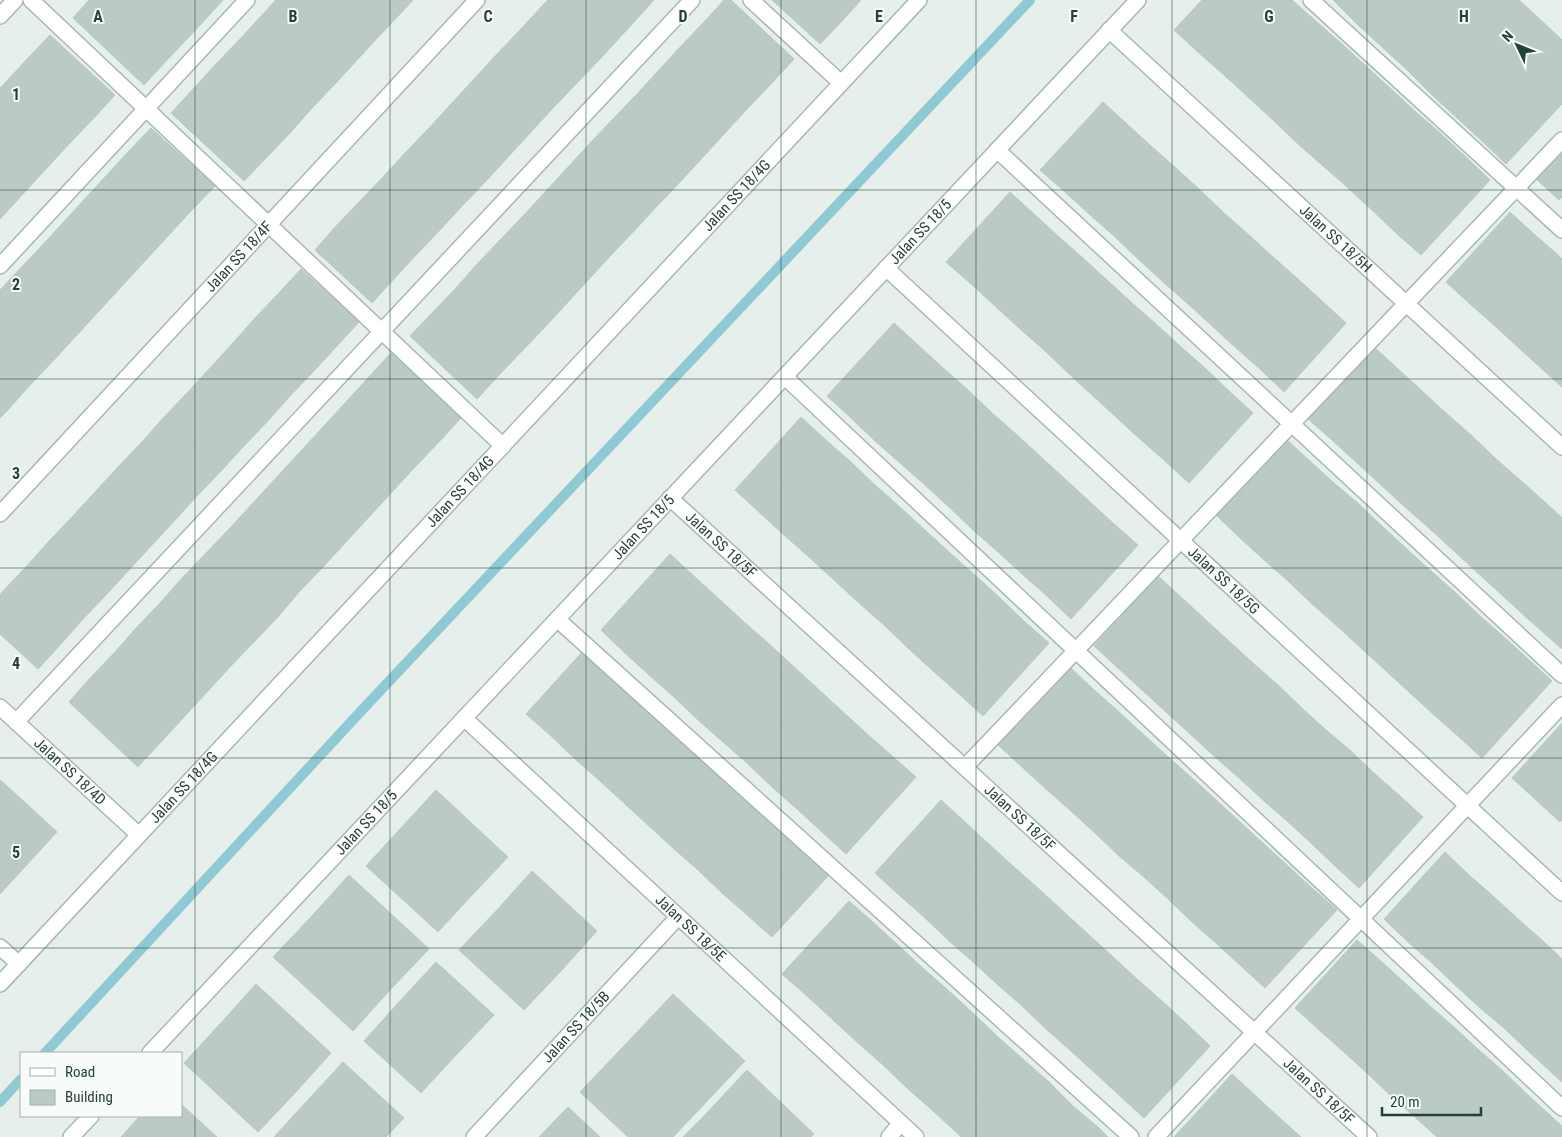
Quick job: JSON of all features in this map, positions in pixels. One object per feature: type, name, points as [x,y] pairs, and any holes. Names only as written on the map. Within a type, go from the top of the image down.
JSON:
[{"type":"street","points":[[0,16],[15,0]]},
{"type":"street","points":[[31,0],[503,446]]},
{"type":"street","points":[[0,266],[247,0]]},
{"type":"street","name":"Jalan SS 18/4F","points":[[0,514],[477,0]]},
{"type":"street","points":[[16,722],[692,0]]},
{"type":"street","points":[[751,0],[841,83]]},
{"type":"street","name":"Jalan SS 18/4G","points":[[0,984],[919,0]]},
{"type":"street","name":"Jalan SS 18/5","points":[[151,1052],[1138,0]]},
{"type":"street","points":[[1311,0],[1562,230]]},
{"type":"street","name":"Jalan SS 18/5H","points":[[1109,30],[1562,447]]},
{"type":"street","points":[[965,767],[1562,140]]},
{"type":"street","points":[[997,150],[1562,675]]},
{"type":"street","name":"Jalan SS 18/5G","points":[[886,268],[1562,894]]},
{"type":"street","points":[[785,377],[1562,1108]]},
{"type":"street","name":"Jalan SS 18/5F","points":[[670,498],[1369,1137]]},
{"type":"street","points":[[557,620],[1131,1137]]},
{"type":"street","points":[[1156,1137],[1562,705]]},
{"type":"street","name":"Jalan SS 18/4D","points":[[0,707],[140,834]]},
{"type":"street","name":"Jalan SS 18/5E","points":[[464,718],[916,1137]]},
{"type":"street","name":"Jalan SS 18/5B","points":[[474,1137],[678,917]]},
{"type":"street","points":[[0,946],[19,964]]},
{"type":"street","points":[[71,1137],[90,1117]]},
{"type":"street","points":[[889,1137],[902,1123]]},
{"type":"building","points":[[89,0],[102,0],[167,60],[144,85],[73,18]]},
{"type":"building","points":[[102,0],[151,0],[190,36],[167,60]]},
{"type":"building","points":[[151,0],[199,0],[212,12],[190,36]]},
{"type":"building","points":[[199,0],[223,0],[212,12]]},
{"type":"building","points":[[276,0],[294,0],[358,59],[335,84],[262,15]]},
{"type":"building","points":[[294,0],[343,0],[380,35],[358,59]]},
{"type":"building","points":[[343,0],[391,0],[403,11],[380,35]]},
{"type":"building","points":[[391,0],[413,0],[403,11]]},
{"type":"building","points":[[548,0],[586,0],[623,34],[600,59],[543,5]]},
{"type":"building","points":[[586,0],[635,0],[645,10],[623,34]]},
{"type":"building","points":[[635,0],[654,0],[645,10]]},
{"type":"building","points":[[724,0],[731,0],[794,59],[772,83],[705,21]]},
{"type":"building","points":[[772,0],[822,0],[843,20],[820,44]]},
{"type":"building","points":[[822,0],[861,0],[843,20]]},
{"type":"building","points":[[1202,0],[1246,0],[1199,53],[1174,30]]},
{"type":"building","points":[[1246,0],[1292,0],[1224,75],[1199,53]]},
{"type":"building","points":[[1292,0],[1317,22],[1248,97],[1224,75]]},
{"type":"building","points":[[1333,0],[1379,0],[1357,24]]},
{"type":"building","points":[[1379,0],[1426,0],[1382,47],[1357,24]]},
{"type":"building","points":[[1426,0],[1472,0],[1407,70],[1382,47]]},
{"type":"building","points":[[1472,0],[1519,0],[1431,94],[1407,70]]},
{"type":"building","points":[[1519,0],[1544,23],[1456,117],[1431,94]]},
{"type":"building","points":[[543,5],[600,59],[577,83],[520,30]]},
{"type":"building","points":[[262,15],[335,84],[312,108],[239,40]]},
{"type":"building","points":[[705,21],[772,83],[749,107],[682,45]]},
{"type":"building","points":[[1317,22],[1342,44],[1273,120],[1248,97]]},
{"type":"building","points":[[1544,23],[1562,40],[1562,54],[1481,140],[1456,117]]},
{"type":"building","points":[[520,30],[577,83],[554,107],[497,54]]},
{"type":"building","points":[[50,35],[115,95],[92,120],[27,59]]},
{"type":"building","points":[[239,40],[312,108],[290,133],[216,64]]},
{"type":"building","points":[[1342,44],[1367,67],[1297,143],[1273,120]]},
{"type":"building","points":[[682,45],[749,107],[726,132],[659,70]]},
{"type":"building","points":[[497,54],[554,107],[531,132],[474,79]]},
{"type":"building","points":[[1562,54],[1562,104],[1506,164],[1481,140]]},
{"type":"building","points":[[27,59],[92,120],[69,144],[4,84]]},
{"type":"building","points":[[216,64],[290,133],[267,157],[194,88]]},
{"type":"building","points":[[1367,67],[1391,89],[1322,165],[1297,143]]},
{"type":"building","points":[[659,70],[726,132],[704,156],[637,94]]},
{"type":"building","points":[[474,79],[531,132],[509,156],[452,103]]},
{"type":"building","points":[[4,84],[69,144],[46,169],[0,126],[0,88]]},
{"type":"building","points":[[194,88],[267,157],[244,181],[171,113]]},
{"type":"building","points":[[1391,89],[1416,112],[1347,187],[1322,165]]},
{"type":"building","points":[[637,94],[704,156],[681,181],[614,118]]},
{"type":"building","points":[[1103,102],[1127,124],[1065,192],[1040,170]]},
{"type":"building","points":[[452,103],[509,156],[486,181],[429,128]]},
{"type":"building","points":[[1416,112],[1441,134],[1372,210],[1347,187]]},
{"type":"building","points":[[614,118],[681,181],[658,205],[591,142]]},
{"type":"building","points":[[1127,124],[1151,146],[1089,214],[1065,192]]},
{"type":"building","points":[[0,126],[46,169],[23,194],[0,173]]},
{"type":"building","points":[[151,128],[215,186],[191,211],[128,152]]},
{"type":"building","points":[[429,128],[486,181],[463,205],[406,152]]},
{"type":"building","points":[[1441,134],[1466,157],[1396,233],[1372,210]]},
{"type":"building","points":[[591,142],[658,205],[636,229],[569,166]]},
{"type":"building","points":[[1151,146],[1176,168],[1114,236],[1089,214]]},
{"type":"building","points":[[1562,150],[1562,197],[1559,200],[1535,178]]},
{"type":"building","points":[[128,152],[191,211],[168,236],[105,177]]},
{"type":"building","points":[[406,152],[463,205],[440,230],[383,177]]},
{"type":"building","points":[[1466,157],[1490,180],[1421,255],[1396,233]]},
{"type":"building","points":[[569,166],[636,229],[613,253],[546,191]]},
{"type":"building","points":[[1176,168],[1200,190],[1138,259],[1114,236]]},
{"type":"building","points":[[0,173],[23,194],[0,219]]},
{"type":"building","points":[[105,177],[168,236],[145,261],[82,202]]},
{"type":"building","points":[[383,177],[440,230],[417,254],[360,201]]},
{"type":"building","points":[[1200,190],[1224,213],[1162,281],[1138,259]]},
{"type":"building","points":[[546,191],[613,253],[591,277],[524,215]]},
{"type":"building","points":[[1010,192],[1034,214],[971,284],[946,262]]},
{"type":"building","points":[[360,201],[417,254],[394,279],[337,225]]},
{"type":"building","points":[[82,202],[145,261],[122,286],[59,227]]},
{"type":"building","points":[[1510,212],[1534,234],[1470,304],[1446,282]]},
{"type":"building","points":[[1224,213],[1249,235],[1187,303],[1162,281]]},
{"type":"building","points":[[1034,214],[1058,236],[995,306],[971,284]]},
{"type":"building","points":[[524,215],[591,277],[568,302],[501,239]]},
{"type":"building","points":[[337,225],[394,279],[372,303],[315,250]]},
{"type":"building","points":[[59,227],[122,286],[99,311],[36,252]]},
{"type":"building","points":[[1534,234],[1558,255],[1495,326],[1470,304]]},
{"type":"building","points":[[1249,235],[1273,257],[1211,325],[1187,303]]},
{"type":"building","points":[[1058,236],[1083,258],[1019,328],[995,306]]},
{"type":"building","points":[[501,239],[568,302],[546,326],[478,263]]},
{"type":"building","points":[[36,252],[99,311],[76,336],[12,277]]},
{"type":"building","points":[[1558,255],[1562,259],[1562,300],[1519,348],[1495,326]]},
{"type":"building","points":[[1273,257],[1298,279],[1235,347],[1211,325]]},
{"type":"building","points":[[1083,258],[1107,280],[1044,350],[1019,328]]},
{"type":"building","points":[[478,263],[546,326],[523,350],[456,288]]},
{"type":"building","points":[[301,269],[359,322],[336,347],[278,294]]},
{"type":"building","points":[[12,277],[76,336],[53,361],[0,311],[0,290]]},
{"type":"building","points":[[1298,279],[1322,301],[1260,369],[1235,347]]},
{"type":"building","points":[[1107,280],[1131,302],[1067,372],[1044,350]]},
{"type":"building","points":[[456,288],[523,350],[500,374],[433,312]]},
{"type":"building","points":[[278,294],[336,347],[313,372],[255,318]]},
{"type":"building","points":[[1562,300],[1562,349],[1543,370],[1519,348]]},
{"type":"building","points":[[1322,301],[1346,323],[1284,392],[1260,369]]},
{"type":"building","points":[[1131,302],[1156,324],[1092,395],[1067,372]]},
{"type":"building","points":[[0,311],[53,361],[30,385],[0,358]]},
{"type":"building","points":[[433,312],[500,374],[477,399],[410,336]]},
{"type":"building","points":[[255,318],[313,372],[290,396],[233,343]]},
{"type":"building","points":[[894,323],[918,345],[851,418],[827,396]]},
{"type":"building","points":[[1156,324],[1180,346],[1116,417],[1092,395]]},
{"type":"building","points":[[233,343],[290,396],[267,422],[210,368]]},
{"type":"building","points":[[918,345],[942,367],[875,441],[851,418]]},
{"type":"building","points":[[1372,345],[1397,368],[1332,440],[1307,418]]},
{"type":"building","points":[[1180,346],[1205,368],[1140,439],[1116,417]]},
{"type":"building","points":[[1562,349],[1562,387],[1543,370]]},
{"type":"building","points":[[391,353],[461,418],[438,443],[368,378]]},
{"type":"building","points":[[0,358],[30,385],[7,411],[0,404]]},
{"type":"building","points":[[942,367],[967,389],[900,463],[875,441]]},
{"type":"building","points":[[210,368],[267,422],[244,446],[187,393]]},
{"type":"building","points":[[1205,368],[1229,391],[1165,461],[1140,439]]},
{"type":"building","points":[[1397,368],[1421,390],[1356,462],[1332,440]]},
{"type":"building","points":[[368,378],[438,443],[415,467],[345,403]]},
{"type":"building","points":[[967,389],[991,412],[925,485],[900,463]]},
{"type":"building","points":[[1421,390],[1446,413],[1381,485],[1356,462]]},
{"type":"building","points":[[1229,391],[1253,413],[1189,483],[1165,461]]},
{"type":"building","points":[[187,393],[244,446],[221,471],[164,417]]},
{"type":"building","points":[[345,403],[415,467],[392,492],[322,428]]},
{"type":"building","points":[[0,404],[7,411],[0,418]]},
{"type":"building","points":[[991,412],[1016,434],[949,507],[925,485]]},
{"type":"building","points":[[1446,413],[1471,435],[1405,507],[1381,485]]},
{"type":"building","points":[[164,417],[221,471],[198,495],[141,443]]},
{"type":"building","points":[[801,417],[826,440],[760,513],[735,490]]},
{"type":"building","points":[[322,428],[392,492],[369,517],[299,453]]},
{"type":"building","points":[[1016,434],[1040,456],[973,530],[949,507]]},
{"type":"building","points":[[1471,435],[1495,458],[1430,529],[1405,507]]},
{"type":"building","points":[[1286,439],[1310,461],[1240,538],[1216,515]]},
{"type":"building","points":[[826,440],[851,462],[784,535],[760,513]]},
{"type":"building","points":[[141,443],[198,495],[175,520],[118,467]]},
{"type":"building","points":[[299,453],[369,517],[346,542],[276,478]]},
{"type":"building","points":[[1040,456],[1064,478],[998,552],[973,530]]},
{"type":"building","points":[[1495,458],[1520,480],[1454,551],[1430,529]]},
{"type":"building","points":[[1310,461],[1334,483],[1264,560],[1240,538]]},
{"type":"building","points":[[851,462],[875,485],[809,557],[784,535]]},
{"type":"building","points":[[118,467],[175,520],[152,545],[95,492]]},
{"type":"building","points":[[276,478],[346,542],[323,567],[253,503]]},
{"type":"building","points":[[1064,478],[1089,501],[1022,574],[998,552]]},
{"type":"building","points":[[1520,480],[1545,502],[1479,574],[1454,551]]},
{"type":"building","points":[[1334,483],[1359,504],[1288,581],[1264,560]]},
{"type":"building","points":[[875,485],[900,507],[834,580],[809,557]]},
{"type":"building","points":[[95,492],[152,545],[129,570],[72,517]]},
{"type":"building","points":[[1089,501],[1113,523],[1047,596],[1022,574]]},
{"type":"building","points":[[1545,502],[1562,518],[1562,532],[1503,596],[1479,574]]},
{"type":"building","points":[[253,503],[323,567],[299,592],[230,528]]},
{"type":"building","points":[[1359,504],[1383,527],[1312,604],[1288,581]]},
{"type":"building","points":[[900,507],[925,530],[859,603],[834,580]]},
{"type":"building","points":[[72,517],[129,570],[106,595],[49,541]]},
{"type":"building","points":[[1113,523],[1138,545],[1071,619],[1047,596]]},
{"type":"building","points":[[1383,527],[1407,549],[1337,626],[1312,604]]},
{"type":"building","points":[[230,528],[299,592],[277,618],[207,552]]},
{"type":"building","points":[[925,530],[950,553],[884,625],[859,603]]},
{"type":"building","points":[[1562,532],[1562,581],[1528,619],[1503,596]]},
{"type":"building","points":[[49,541],[106,595],[83,619],[26,567]]},
{"type":"building","points":[[1407,549],[1431,571],[1361,648],[1337,626]]},
{"type":"building","points":[[207,552],[277,618],[254,642],[183,577]]},
{"type":"building","points":[[950,553],[975,575],[908,648],[884,625]]},
{"type":"building","points":[[670,554],[695,577],[625,653],[601,630]]},
{"type":"building","points":[[26,567],[83,619],[61,644],[3,591]]},
{"type":"building","points":[[1431,571],[1456,593],[1385,670],[1361,648]]},
{"type":"building","points":[[975,575],[1000,598],[933,671],[908,648]]},
{"type":"building","points":[[1158,576],[1182,598],[1118,668],[1094,646]]},
{"type":"building","points":[[183,577],[254,642],[230,667],[161,602]]},
{"type":"building","points":[[695,577],[719,599],[649,675],[625,653]]},
{"type":"building","points":[[1562,581],[1562,631],[1553,641],[1528,619]]},
{"type":"building","points":[[3,591],[61,644],[38,669],[0,634],[0,595]]},
{"type":"building","points":[[1456,593],[1479,615],[1409,692],[1385,670]]},
{"type":"building","points":[[1000,598],[1024,621],[958,693],[933,671]]},
{"type":"building","points":[[1182,598],[1206,620],[1142,690],[1118,668]]},
{"type":"building","points":[[719,599],[743,621],[674,697],[649,675]]},
{"type":"building","points":[[161,602],[230,667],[207,692],[137,627]]},
{"type":"building","points":[[1479,615],[1504,637],[1433,714],[1409,692]]},
{"type":"building","points":[[1206,620],[1230,642],[1166,712],[1142,690]]},
{"type":"building","points":[[743,621],[768,643],[698,720],[674,697]]},
{"type":"building","points":[[1024,621],[1049,643],[983,716],[958,693]]},
{"type":"building","points":[[137,627],[207,692],[184,717],[115,652]]},
{"type":"building","points":[[1562,631],[1562,649],[1553,641]]},
{"type":"building","points":[[1504,637],[1528,659],[1458,736],[1433,714]]},
{"type":"building","points":[[1230,642],[1254,664],[1190,734],[1166,712]]},
{"type":"building","points":[[768,643],[793,666],[723,742],[698,720]]},
{"type":"building","points":[[584,650],[609,672],[551,736],[526,714]]},
{"type":"building","points":[[115,652],[184,717],[161,742],[91,677]]},
{"type":"building","points":[[1528,659],[1552,681],[1482,758],[1458,736]]},
{"type":"building","points":[[1254,664],[1278,685],[1214,756],[1190,734]]},
{"type":"building","points":[[793,666],[817,688],[748,764],[723,742]]},
{"type":"building","points":[[1069,666],[1093,689],[1022,767],[998,745]]},
{"type":"building","points":[[609,672],[633,695],[575,759],[551,736]]},
{"type":"building","points":[[91,677],[161,742],[138,767],[69,702]]},
{"type":"building","points":[[1278,685],[1302,708],[1239,778],[1214,756]]},
{"type":"building","points":[[817,688],[841,710],[772,787],[748,764]]},
{"type":"building","points":[[1093,689],[1118,711],[1046,789],[1022,767]]},
{"type":"building","points":[[633,695],[658,717],[600,781],[575,759]]},
{"type":"building","points":[[1302,708],[1326,730],[1263,800],[1239,778]]},
{"type":"building","points":[[841,710],[866,733],[797,809],[772,787]]},
{"type":"building","points":[[1118,711],[1142,733],[1071,811],[1046,789]]},
{"type":"building","points":[[658,717],[682,739],[624,803],[600,781]]},
{"type":"building","points":[[1562,723],[1562,771],[1536,800],[1512,778]]},
{"type":"building","points":[[1326,730],[1351,751],[1287,821],[1263,800]]},
{"type":"building","points":[[866,733],[891,755],[822,832],[797,809]]},
{"type":"building","points":[[1142,733],[1166,755],[1095,833],[1071,811]]},
{"type":"building","points":[[682,739],[707,762],[649,826],[624,803]]},
{"type":"building","points":[[1351,751],[1375,774],[1311,843],[1287,821]]},
{"type":"building","points":[[891,755],[916,777],[846,854],[822,832]]},
{"type":"building","points":[[1166,755],[1191,777],[1119,856],[1095,833]]},
{"type":"building","points":[[707,762],[731,784],[673,848],[649,826]]},
{"type":"building","points":[[1562,771],[1562,820],[1560,822],[1536,800]]},
{"type":"building","points":[[1375,774],[1399,795],[1335,866],[1311,843]]},
{"type":"building","points":[[1191,777],[1215,799],[1144,877],[1119,856]]},
{"type":"building","points":[[0,780],[7,786],[0,793]]},
{"type":"building","points":[[731,784],[756,807],[698,870],[673,848]]},
{"type":"building","points":[[7,786],[32,809],[0,844],[0,793]]},
{"type":"building","points":[[436,790],[508,857],[473,894],[401,828]]},
{"type":"building","points":[[1399,795],[1423,817],[1359,888],[1335,866]]},
{"type":"building","points":[[1215,799],[1239,821],[1168,899],[1144,877]]},
{"type":"building","points":[[941,800],[965,822],[899,895],[875,873]]},
{"type":"building","points":[[756,807],[781,829],[722,893],[698,870]]},
{"type":"building","points":[[32,809],[57,832],[0,894],[0,844]]},
{"type":"building","points":[[1239,821],[1264,844],[1192,922],[1168,899]]},
{"type":"building","points":[[965,822],[990,845],[924,917],[899,895]]},
{"type":"building","points":[[401,828],[473,894],[438,932],[366,866]]},
{"type":"building","points":[[781,829],[805,851],[747,915],[722,893]]},
{"type":"building","points":[[1264,844],[1288,866],[1217,944],[1192,922]]},
{"type":"building","points":[[990,845],[1014,867],[948,940],[924,917]]},
{"type":"building","points":[[805,851],[830,874],[772,937],[747,915]]},
{"type":"building","points":[[1445,852],[1469,875],[1408,942],[1384,919]]},
{"type":"building","points":[[1288,866],[1312,888],[1241,966],[1217,944]]},
{"type":"building","points":[[1014,867],[1039,889],[973,962],[948,940]]},
{"type":"building","points":[[532,871],[597,931],[561,971],[496,911]]},
{"type":"building","points":[[349,875],[429,949],[390,990],[311,917]]},
{"type":"building","points":[[1469,875],[1493,896],[1432,963],[1408,942]]},
{"type":"building","points":[[1312,888],[1337,910],[1265,988],[1241,966]]},
{"type":"building","points":[[1039,889],[1064,912],[997,984],[973,962]]},
{"type":"building","points":[[1493,896],[1517,918],[1455,985],[1432,963]]},
{"type":"building","points":[[849,901],[874,923],[807,996],[782,974]]},
{"type":"building","points":[[496,911],[561,971],[524,1010],[459,950]]},
{"type":"building","points":[[1064,912],[1088,934],[1022,1006],[997,984]]},
{"type":"building","points":[[311,917],[390,990],[353,1031],[273,957]]},
{"type":"building","points":[[1517,918],[1541,939],[1479,1007],[1455,985]]},
{"type":"building","points":[[874,923],[899,946],[832,1019],[807,996]]},
{"type":"building","points":[[1088,934],[1112,956],[1046,1029],[1022,1006]]},
{"type":"building","points":[[1541,939],[1562,959],[1562,964],[1504,1028],[1479,1007]]},
{"type":"building","points":[[1357,940],[1382,962],[1319,1030],[1295,1008]]},
{"type":"building","points":[[899,946],[924,969],[857,1042],[832,1019]]},
{"type":"building","points":[[1112,956],[1137,979],[1071,1051],[1046,1029]]},
{"type":"building","points":[[436,962],[494,1015],[457,1054],[400,1001]]},
{"type":"building","points":[[1382,962],[1406,984],[1344,1052],[1319,1030]]},
{"type":"building","points":[[1562,964],[1562,1012],[1527,1050],[1504,1028]]},
{"type":"building","points":[[924,969],[949,991],[882,1064],[857,1042]]},
{"type":"building","points":[[1137,979],[1162,1001],[1095,1073],[1071,1051]]},
{"type":"building","points":[[256,984],[331,1053],[295,1093],[220,1024]]},
{"type":"building","points":[[1406,984],[1430,1006],[1368,1074],[1344,1052]]},
{"type":"building","points":[[949,991],[974,1014],[907,1088],[882,1064]]},
{"type":"building","points":[[673,994],[745,1061],[692,1117],[621,1049]]},
{"type":"building","points":[[400,1001],[457,1054],[421,1093],[364,1041]]},
{"type":"building","points":[[1162,1001],[1186,1023],[1120,1096],[1095,1073]]},
{"type":"building","points":[[1430,1006],[1455,1028],[1392,1097],[1368,1074]]},
{"type":"building","points":[[1562,1012],[1562,1060],[1551,1072],[1527,1050]]},
{"type":"building","points":[[974,1014],[998,1037],[932,1110],[907,1088]]},
{"type":"building","points":[[1186,1023],[1210,1046],[1144,1118],[1120,1096]]},
{"type":"building","points":[[220,1024],[295,1093],[258,1132],[184,1063]]},
{"type":"building","points":[[1455,1028],[1479,1050],[1417,1119],[1392,1097]]},
{"type":"building","points":[[998,1037],[1024,1060],[957,1133],[932,1110]]},
{"type":"building","points":[[621,1049],[692,1117],[673,1137],[628,1137],[580,1092]]},
{"type":"building","points":[[1479,1050],[1504,1072],[1445,1137],[1437,1137],[1417,1119]]},
{"type":"building","points":[[1024,1060],[1049,1082],[999,1137],[961,1137],[957,1133]]},
{"type":"building","points":[[1562,1060],[1562,1082],[1551,1072]]},
{"type":"building","points":[[343,1062],[404,1118],[386,1137],[344,1137],[306,1102]]},
{"type":"building","points":[[747,1070],[814,1134],[811,1137],[724,1137],[703,1117]]},
{"type":"building","points":[[1504,1072],[1528,1095],[1489,1137],[1445,1137]]},
{"type":"building","points":[[1232,1074],[1257,1097],[1221,1137],[1174,1137]]},
{"type":"building","points":[[1049,1082],[1073,1106],[1045,1137],[999,1137]]},
{"type":"building","points":[[1528,1095],[1552,1117],[1534,1137],[1489,1137]]},
{"type":"building","points":[[1257,1097],[1282,1120],[1267,1137],[1221,1137]]},
{"type":"building","points":[[306,1102],[344,1137],[274,1137]]},
{"type":"building","points":[[182,1105],[217,1137],[141,1137],[130,1127],[139,1117],[182,1117]]},
{"type":"building","points":[[1073,1106],[1099,1128],[1091,1137],[1045,1137]]},
{"type":"building","points":[[568,1107],[600,1137],[539,1137]]},
{"type":"building","points":[[703,1117],[724,1137],[683,1137]]},
{"type":"building","points":[[1552,1117],[1562,1126],[1562,1137],[1534,1137]]},
{"type":"building","points":[[1282,1120],[1301,1137],[1267,1137]]},
{"type":"building","points":[[130,1127],[141,1137],[121,1137]]},
{"type":"building","points":[[1099,1128],[1108,1137],[1091,1137]]},
{"type":"waterway","points":[[46,1052],[363,709],[1030,0]]},
{"type":"waterway","points":[[0,1102],[20,1080]]}]
